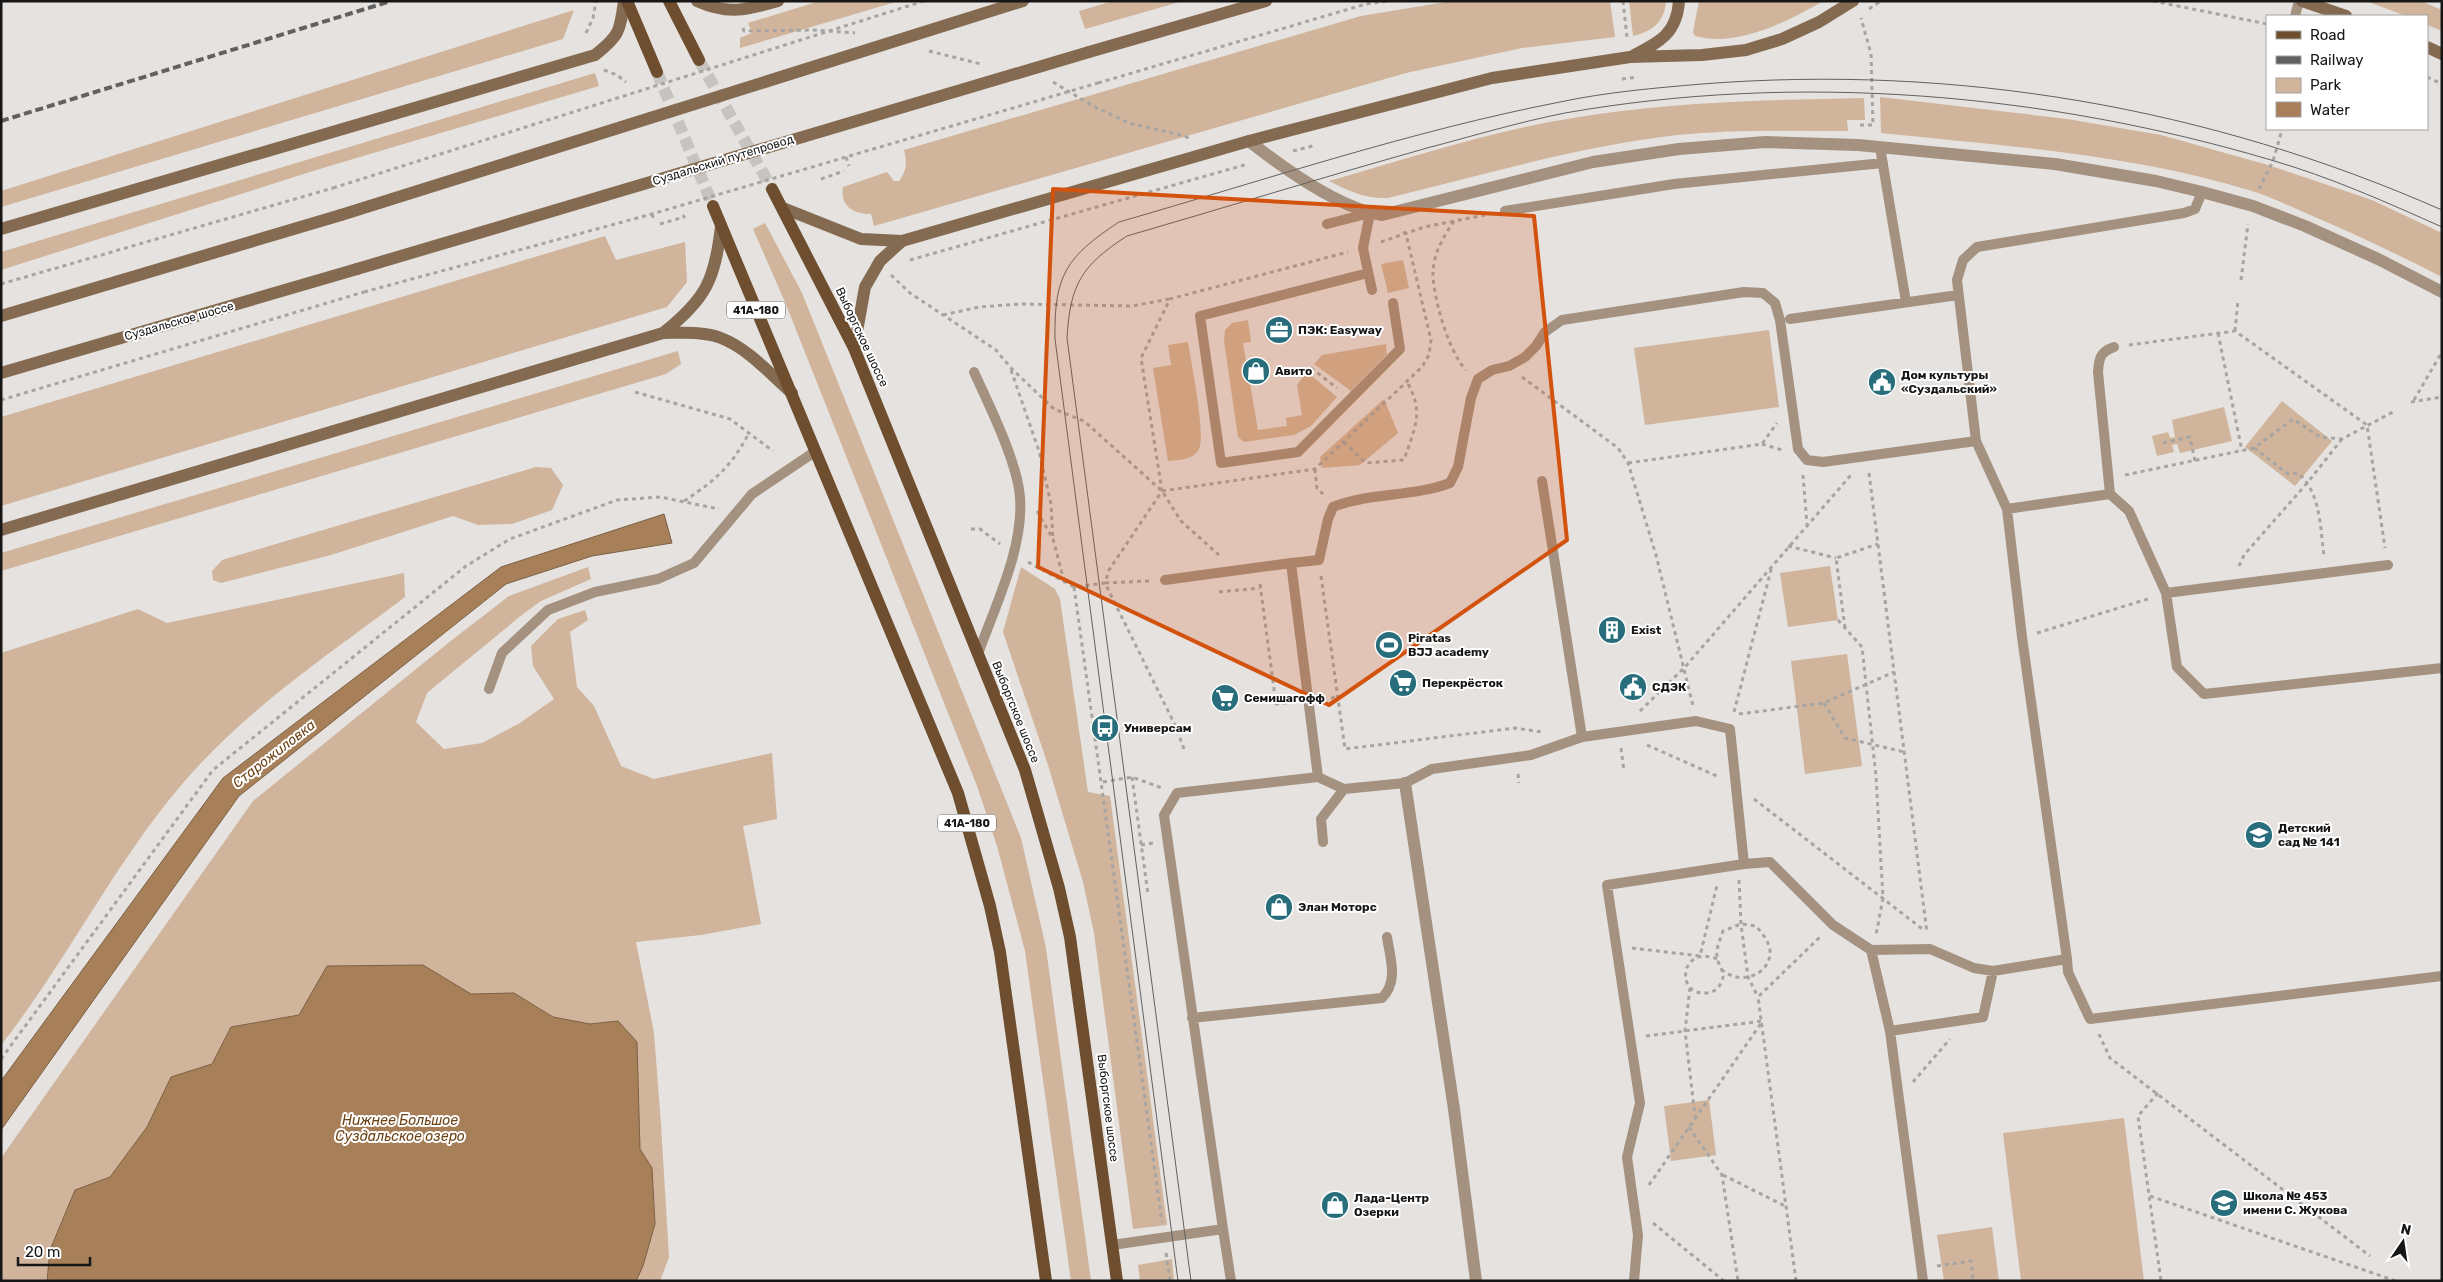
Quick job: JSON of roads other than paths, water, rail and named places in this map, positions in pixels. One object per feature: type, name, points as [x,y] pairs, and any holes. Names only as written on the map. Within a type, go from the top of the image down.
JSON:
[{"type":"main road","points":[[626,1],[657,72]]},
{"type":"main road","points":[[1,229],[595,55],[614,40],[626,1]]},
{"type":"main road","points":[[669,1],[699,60]]},
{"type":"main road","points":[[697,1],[717,9],[737,12],[778,1]]},
{"type":"main road","points":[[1,316],[341,215],[1022,1]]},
{"type":"main road","name":"Суздальский путепровод","points":[[357,269],[1266,1]]},
{"type":"main road","points":[[1630,57],[1661,42],[1672,28],[1678,12],[1679,1]]},
{"type":"main road","points":[[783,208],[861,239],[902,241],[1249,141],[1492,78],[1630,57],[1702,55],[1746,50],[1782,39],[1820,22],[1853,1]]},
{"type":"main road","points":[[2300,1],[2343,15]]},
{"type":"main road","points":[[2428,47],[2442,54]]},
{"type":"main road","name":"Выборгское шоссе","points":[[772,188],[854,348],[1025,770],[1063,904],[1078,987],[1117,1281]]},
{"type":"main road","name":"41А-180","points":[[713,206],[958,794],[990,906],[1008,999],[1046,1281]]},
{"type":"main road","points":[[663,333],[690,312],[704,294],[718,255],[721,226]]},
{"type":"main road","points":[[854,348],[866,287],[880,261],[902,241]]},
{"type":"main road","name":"Суздальское шоссе","points":[[1,373],[357,269]]},
{"type":"main road","points":[[1,530],[663,333],[696,333],[720,338],[738,347],[792,393]]},
{"type":"street","points":[[1249,141],[1270,158],[1308,183],[1376,214],[1593,162],[1670,151],[1765,142],[1858,145],[2055,164],[2156,181],[2253,206],[2306,226],[2378,259],[2442,292]]},
{"type":"street","points":[[1405,783],[1454,1109],[1476,1281]]},
{"type":"lane","points":[[2295,15],[2300,1]]},
{"type":"lane","points":[[1880,147],[1906,302]]},
{"type":"lane","points":[[1505,211],[1674,184],[1883,163]]},
{"type":"lane","points":[[2202,192],[2194,208],[2184,213],[1977,247],[1964,260],[1957,280],[1976,441],[2007,509],[2022,638],[2068,972],[2090,1018],[2442,976]]},
{"type":"lane","points":[[1327,224],[1376,214]]},
{"type":"lane","points":[[1372,290],[1364,248],[1376,214]]},
{"type":"lane","points":[[1368,272],[1200,316],[1221,464],[1298,452],[1400,349],[1393,303]]},
{"type":"lane","points":[[1165,580],[1319,560],[1328,519],[1334,507],[1348,501],[1434,489],[1450,483],[1458,467],[1471,398],[1478,379],[1492,370],[1509,366],[1525,357],[1536,346],[1545,332],[1562,320],[1744,292],[1763,293],[1775,303],[1780,320],[1792,417],[1798,449],[1807,460],[1823,462],[1976,441]]},
{"type":"lane","points":[[1790,319],[1958,296]]},
{"type":"lane","points":[[2114,347],[2104,351],[2099,359],[2098,372],[2110,478],[2110,494],[2129,511],[2166,593],[2177,667],[2204,694],[2442,668]]},
{"type":"lane","points":[[974,372],[994,415],[1020,496],[1019,527],[1013,554],[978,654]]},
{"type":"lane","points":[[489,689],[502,653],[548,610],[595,592],[658,579],[694,563],[752,494],[816,451]]},
{"type":"lane","points":[[1542,481],[1582,737]]},
{"type":"lane","points":[[2007,509],[2110,494]]},
{"type":"lane","points":[[1291,563],[1318,776]]},
{"type":"lane","points":[[2166,593],[2388,565]]},
{"type":"lane","points":[[1230,1281],[1164,815],[1177,793],[1318,776],[1344,789],[1405,783],[1432,769],[1531,755],[1582,737],[1696,721],[1730,729],[1744,864]]},
{"type":"lane","points":[[1323,842],[1321,819],[1344,789]]},
{"type":"lane","points":[[1634,1281],[1638,1235],[1627,1157],[1640,1103],[1607,885],[1744,864],[1770,862],[1833,925],[1871,950],[1930,949],[1974,968],[1993,971],[2067,959]]},
{"type":"lane","points":[[1192,1018],[1382,998],[1390,990],[1393,978],[1388,937]]},
{"type":"lane","points":[[1871,950],[1890,1031],[1923,1281]]},
{"type":"lane","points":[[1890,1031],[1983,1017],[1993,971]]},
{"type":"lane","points":[[1112,1245],[1223,1229]]},
{"type":"water","name":"Старожиловка","points":[[664,514],[672,543],[592,556],[506,584],[239,796],[1,1130],[1,1081],[223,778],[501,567]]},
{"type":"water","name":"Нижнее Большое Суздальское озеро","points":[[423,965],[471,994],[514,993],[553,1017],[590,1024],[618,1021],[637,1042],[640,1149],[652,1168],[655,1224],[643,1266],[636,1281],[47,1281],[50,1250],[75,1190],[110,1177],[147,1127],[171,1077],[212,1064],[231,1027],[299,1015],[327,966]]},
{"type":"tunnel","points":[[699,60],[772,189]]},
{"type":"tunnel","points":[[657,72],[713,206]]},
{"type":"tram line","points":[[1178,1281],[1055,339],[1055,317],[1061,283],[1075,258],[1086,246],[1119,222],[1338,157],[1504,114],[1578,99],[1631,91],[1702,84],[1797,79],[1892,81],[1987,88],[2080,101],[2172,120],[2264,144],[2353,174],[2442,210]]},
{"type":"tram line","points":[[1191,1281],[1067,338],[1071,303],[1075,290],[1089,267],[1112,246],[1127,236],[1427,148],[1565,113],[1653,100],[1742,94],[1831,92],[1921,96],[2010,105],[2098,119],[2185,137],[2315,174],[2358,190],[2442,227]]},
{"type":"railway","points":[[1,121],[391,1]]},
{"type":"place","name":"ПЭК: Easyway","points":[[1279,330]]},
{"type":"place","name":"Авито","points":[[1256,371]]},
{"type":"place","name":"Дом культуры «Суздальский»","points":[[1882,382]]},
{"type":"place","name":"Exist","points":[[1612,630]]},
{"type":"place","name":"Piratas BJJ academy","points":[[1389,645]]},
{"type":"place","name":"Перекрёсток","points":[[1403,683]]},
{"type":"place","name":"СДЭК","points":[[1633,687]]},
{"type":"place","name":"Семишагофф","points":[[1225,698]]},
{"type":"place","name":"Универсам","points":[[1105,728]]},
{"type":"place","name":"Детский сад № 141","points":[[2259,835]]},
{"type":"place","name":"Элан Моторс","points":[[1279,907]]},
{"type":"place","name":"Школа № 453 имени С. Жукова","points":[[2224,1203]]},
{"type":"place","name":"Лада-Центр Озерки","points":[[1335,1205]]}]
